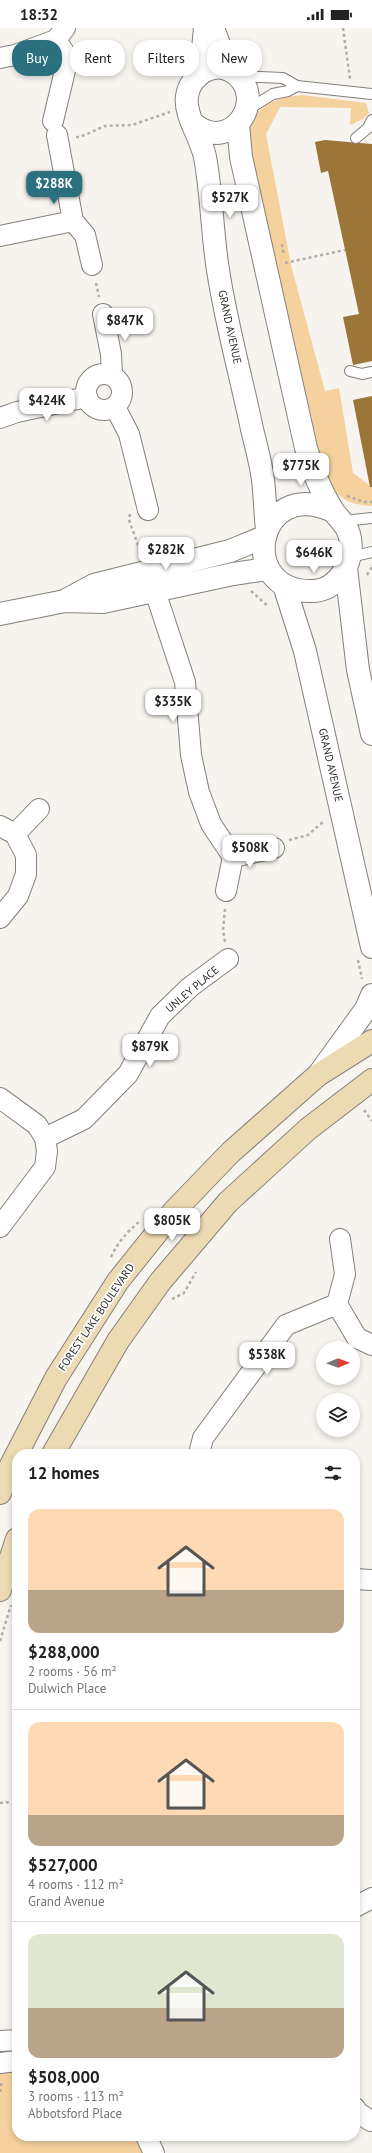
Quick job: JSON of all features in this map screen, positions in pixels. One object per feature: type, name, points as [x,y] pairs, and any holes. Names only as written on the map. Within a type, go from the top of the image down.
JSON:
[{"type":"main road","name":"FOREST LAKE BOULEVARD","points":[[19,1449],[56,1378],[118,1281],[175,1210],[231,1152],[318,1075],[372,1041]]},
{"type":"main road","points":[[56,1449],[118,1341],[160,1282],[228,1202],[308,1129],[367,1093]]},
{"type":"main road","name":"FOREST LAKE BOULEVARD","points":[[0,1493],[12,1462]]},
{"type":"main road","points":[[6,1596],[12,1565]]},
{"type":"street","name":"GRAND AVENUE","points":[[205,28],[202,59],[197,77],[187,96],[188,111],[205,156],[218,270],[263,479],[265,533],[263,553],[268,569],[275,578],[284,585],[301,592],[319,590],[335,582],[348,562]]},
{"type":"street","points":[[213,28],[217,40]]},
{"type":"street","points":[[0,58],[15,55],[61,34],[68,58],[55,128],[74,221],[85,235],[92,265]]},
{"type":"street","points":[[197,77],[207,70]]},
{"type":"street","points":[[236,76],[247,96],[242,117],[241,157],[306,448],[314,473],[338,516],[349,532],[351,544],[348,562],[358,670],[372,734]]},
{"type":"street","points":[[194,124],[203,131],[215,133],[225,131],[242,117]]},
{"type":"street","points":[[0,236],[74,221]]},
{"type":"street","points":[[103,314],[111,354],[112,375]]},
{"type":"street","points":[[100,374],[112,375],[119,381],[123,390],[121,400],[110,410],[98,409],[89,402],[87,397],[86,388],[92,378],[100,374]]},
{"type":"street","points":[[0,418],[17,412],[87,397]]},
{"type":"street","points":[[115,407],[129,434],[146,501]]},
{"type":"street","points":[[0,614],[65,601],[103,602],[149,573],[230,551],[265,533],[275,516],[288,507],[303,503],[319,504],[338,516]]},
{"type":"street","points":[[149,573],[233,574],[268,569]]},
{"type":"street","points":[[149,573],[185,682],[191,755],[200,792],[211,824],[233,857],[226,891]]},
{"type":"street","name":"GRAND AVENUE","points":[[284,585],[305,651],[365,952]]},
{"type":"street","points":[[0,918],[18,896],[26,874],[26,855],[7,830],[39,809]]},
{"type":"street","points":[[233,857],[274,848]]},
{"type":"street","name":"UNLEY PLACE","points":[[45,1138],[84,1119],[128,1074],[160,1016],[190,987],[228,959]]},
{"type":"street","points":[[318,1075],[366,1009],[367,988]]},
{"type":"street","points":[[0,1098],[37,1126],[45,1138],[47,1151],[45,1167],[0,1227]]},
{"type":"street","points":[[340,1239],[345,1274],[337,1304],[357,1338],[372,1345]]},
{"type":"street","points":[[201,1449],[204,1438],[286,1325],[337,1304]]},
{"type":"street","points":[[360,1579],[372,1580]]},
{"type":"street","points":[[360,1904],[372,1898]]},
{"type":"street","points":[[0,2041],[12,2040]]},
{"type":"street","points":[[0,2063],[12,2062]]},
{"type":"street","points":[[360,2114],[372,2123]]},
{"type":"street","points":[[148,2141],[154,2153]]},
{"type":"lane","points":[[262,76],[283,78],[297,86],[372,94]]},
{"type":"lane","points":[[242,117],[273,94],[288,91],[297,86]]},
{"type":"lane","points":[[356,138],[368,128],[372,120]]},
{"type":"lane","points":[[350,371],[362,374],[372,372]]},
{"type":"lane","points":[[338,516],[372,518]]},
{"type":"lane","points":[[348,562],[372,552]]},
{"type":"path","points":[[343,28],[352,92]]},
{"type":"path","points":[[80,138],[105,126],[132,125],[172,111]]},
{"type":"path","points":[[281,242],[285,269]]},
{"type":"path","points":[[285,263],[345,250]]},
{"type":"path","points":[[92,265],[103,314]]},
{"type":"path","points":[[263,479],[314,473]]},
{"type":"path","points":[[344,492],[349,498],[372,502]]},
{"type":"path","points":[[146,501],[133,500],[129,520],[149,573]]},
{"type":"path","points":[[247,590],[268,604],[271,610]]},
{"type":"path","points":[[274,848],[275,844],[308,834],[324,820],[326,828]]},
{"type":"path","points":[[226,891],[223,930],[228,959]]},
{"type":"path","points":[[365,952],[367,988]]},
{"type":"path","points":[[367,1093],[372,1121]]},
{"type":"path","points":[[108,1264],[117,1244],[128,1230],[144,1218]]},
{"type":"path","points":[[167,1301],[184,1293],[198,1267]]},
{"type":"path","points":[[0,1641],[6,1596]]},
{"type":"path","points":[[0,1803],[6,1802],[12,1804]]},
{"type":"shaded area","points":[[302,95],[366,103],[369,113],[363,119],[350,125],[351,108],[280,107],[266,134],[291,265],[325,391],[339,388],[353,473],[372,487],[372,506],[359,505],[350,502],[336,492],[327,477],[318,456],[248,148],[248,129],[253,119],[264,107],[278,100]]},
{"type":"shaded area","points":[[12,2062],[12,2141],[148,2141],[154,2153],[0,2153],[0,2063]]},
{"type":"building","points":[[325,140],[372,144],[372,361],[353,365],[343,317],[359,314],[328,171],[321,173],[315,142]]},
{"type":"building","points":[[372,396],[372,487],[370,487],[353,400]]}]
